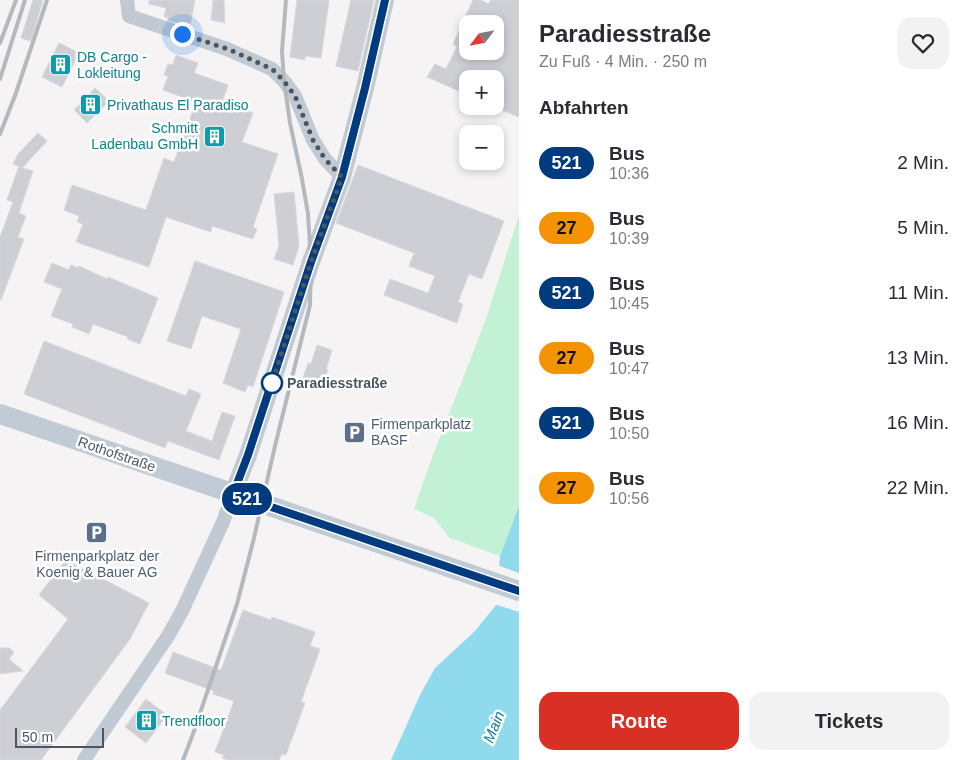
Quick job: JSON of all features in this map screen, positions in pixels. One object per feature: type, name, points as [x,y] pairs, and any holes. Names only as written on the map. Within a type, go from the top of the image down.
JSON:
[{"type":"main road","name":"Rothofstraße","points":[[0,414],[519,591]]},
{"type":"street","points":[[127,0],[129,16],[228,49],[272,69],[295,96],[313,140],[325,159],[342,177]]},
{"type":"street","points":[[84,760],[168,636],[223,522],[248,455],[311,262],[342,177],[385,0]]},
{"type":"green space","points":[[519,215],[519,506],[500,556],[450,538],[434,518],[414,509],[486,319]]},
{"type":"water","name":"Main","points":[[519,506],[519,760],[391,760],[420,695],[435,668],[475,631],[496,605],[500,556]]},
{"type":"pier","points":[[497,565],[519,573],[519,612],[494,604]]},
{"type":"building","points":[[33,0],[43,0],[31,41],[21,38]]},
{"type":"building","points":[[149,0],[195,0],[190,26],[167,20],[168,17],[164,17],[166,8],[149,4]]},
{"type":"building","points":[[213,0],[224,0],[225,23],[211,20]]},
{"type":"building","points":[[297,0],[329,0],[321,58],[305,56],[305,60],[290,57]]},
{"type":"building","points":[[351,0],[374,0],[358,71],[336,66]]},
{"type":"building","points":[[473,0],[481,0],[488,4],[491,0],[519,0],[519,117],[504,111],[504,70],[459,70],[459,91],[427,77],[435,64],[446,69],[457,47],[453,44],[459,31],[459,60],[504,60],[504,15],[466,15]]},
{"type":"building","name":"DB Cargo - Lokleitung","points":[[59,43],[79,53],[62,87],[42,77]]},
{"type":"building","points":[[176,55],[198,63],[194,73],[228,85],[222,102],[253,113],[242,142],[278,154],[253,227],[257,229],[253,239],[212,226],[211,232],[166,217],[149,267],[76,242],[83,224],[77,222],[79,216],[64,210],[72,185],[146,210],[164,158],[174,162],[196,102],[163,90],[168,76],[164,75],[168,64],[173,65]]},
{"type":"building","name":"Privathaus El Paradiso","points":[[95,88],[109,101],[87,123],[74,110]]},
{"type":"building","points":[[38,133],[47,141],[22,168],[33,171],[19,213],[26,216],[18,237],[24,239],[0,300],[0,237],[13,202],[7,200],[19,166],[13,164],[18,154]]},
{"type":"building","points":[[358,165],[504,221],[482,279],[469,274],[458,302],[463,304],[457,323],[384,295],[390,279],[428,293],[435,276],[409,266],[414,253],[336,223]]},
{"type":"building","points":[[294,192],[299,246],[293,265],[274,259],[279,245],[274,194]]},
{"type":"building","points":[[195,261],[284,292],[253,387],[248,385],[245,392],[223,383],[241,329],[202,316],[191,349],[167,341]]},
{"type":"building","points":[[52,263],[69,270],[71,265],[78,268],[79,266],[107,279],[108,277],[158,298],[140,344],[127,339],[128,337],[93,324],[89,334],[72,327],[73,324],[51,316],[62,289],[44,282]]},
{"type":"building","points":[[44,341],[186,396],[189,389],[201,394],[186,431],[212,441],[222,412],[235,416],[219,460],[168,441],[165,448],[24,394]]},
{"type":"building","points":[[317,345],[332,350],[326,369],[328,370],[322,385],[303,378],[308,363],[311,364]]},
{"type":"building","points":[[66,560],[149,603],[130,639],[41,760],[0,760],[0,710],[68,619],[39,595]]},
{"type":"building","points":[[243,610],[271,620],[272,617],[315,632],[310,646],[320,649],[301,702],[305,703],[286,755],[282,754],[279,760],[228,760],[222,758],[224,755],[215,752],[234,701],[213,694],[214,691],[165,673],[173,652],[221,670]]},
{"type":"building","points":[[0,648],[9,648],[14,652],[9,659],[23,671],[0,674]]},
{"type":"building","name":"Trendfloor","points":[[146,699],[167,715],[146,743],[125,727]]},
{"type":"railway","points":[[0,43],[16,0]]},
{"type":"railway","points":[[0,79],[25,0]]},
{"type":"railway","points":[[0,134],[16,93],[47,0]]},
{"type":"railway","points":[[183,760],[237,604],[310,305],[311,262],[308,214],[290,123],[284,81],[282,51],[286,0]]},
{"type":"bus line","name":"521","points":[[385,0],[342,177],[311,262],[248,455],[233,494],[519,591]]},
{"type":"place","name":"DB Cargo - Lokleitung","points":[[61,65]]},
{"type":"place","name":"Privathaus El Paradiso","points":[[91,105]]},
{"type":"place","name":"Schmitt Ladenbau GmbH","points":[[214,136]]},
{"type":"place","name":"Paradiesstraße","points":[[272,383]]},
{"type":"place","name":"Firmenparkplatz BASF","points":[[355,432]]},
{"type":"place","name":"Firmenparkplatz der Koenig & Bauer AG","points":[[97,533]]},
{"type":"place","name":"Trendfloor","points":[[146,721]]},
{"type":"route","points":[[182,34],[228,49],[272,69],[295,96],[313,140],[325,159],[342,177],[311,262],[272,383]]}]
